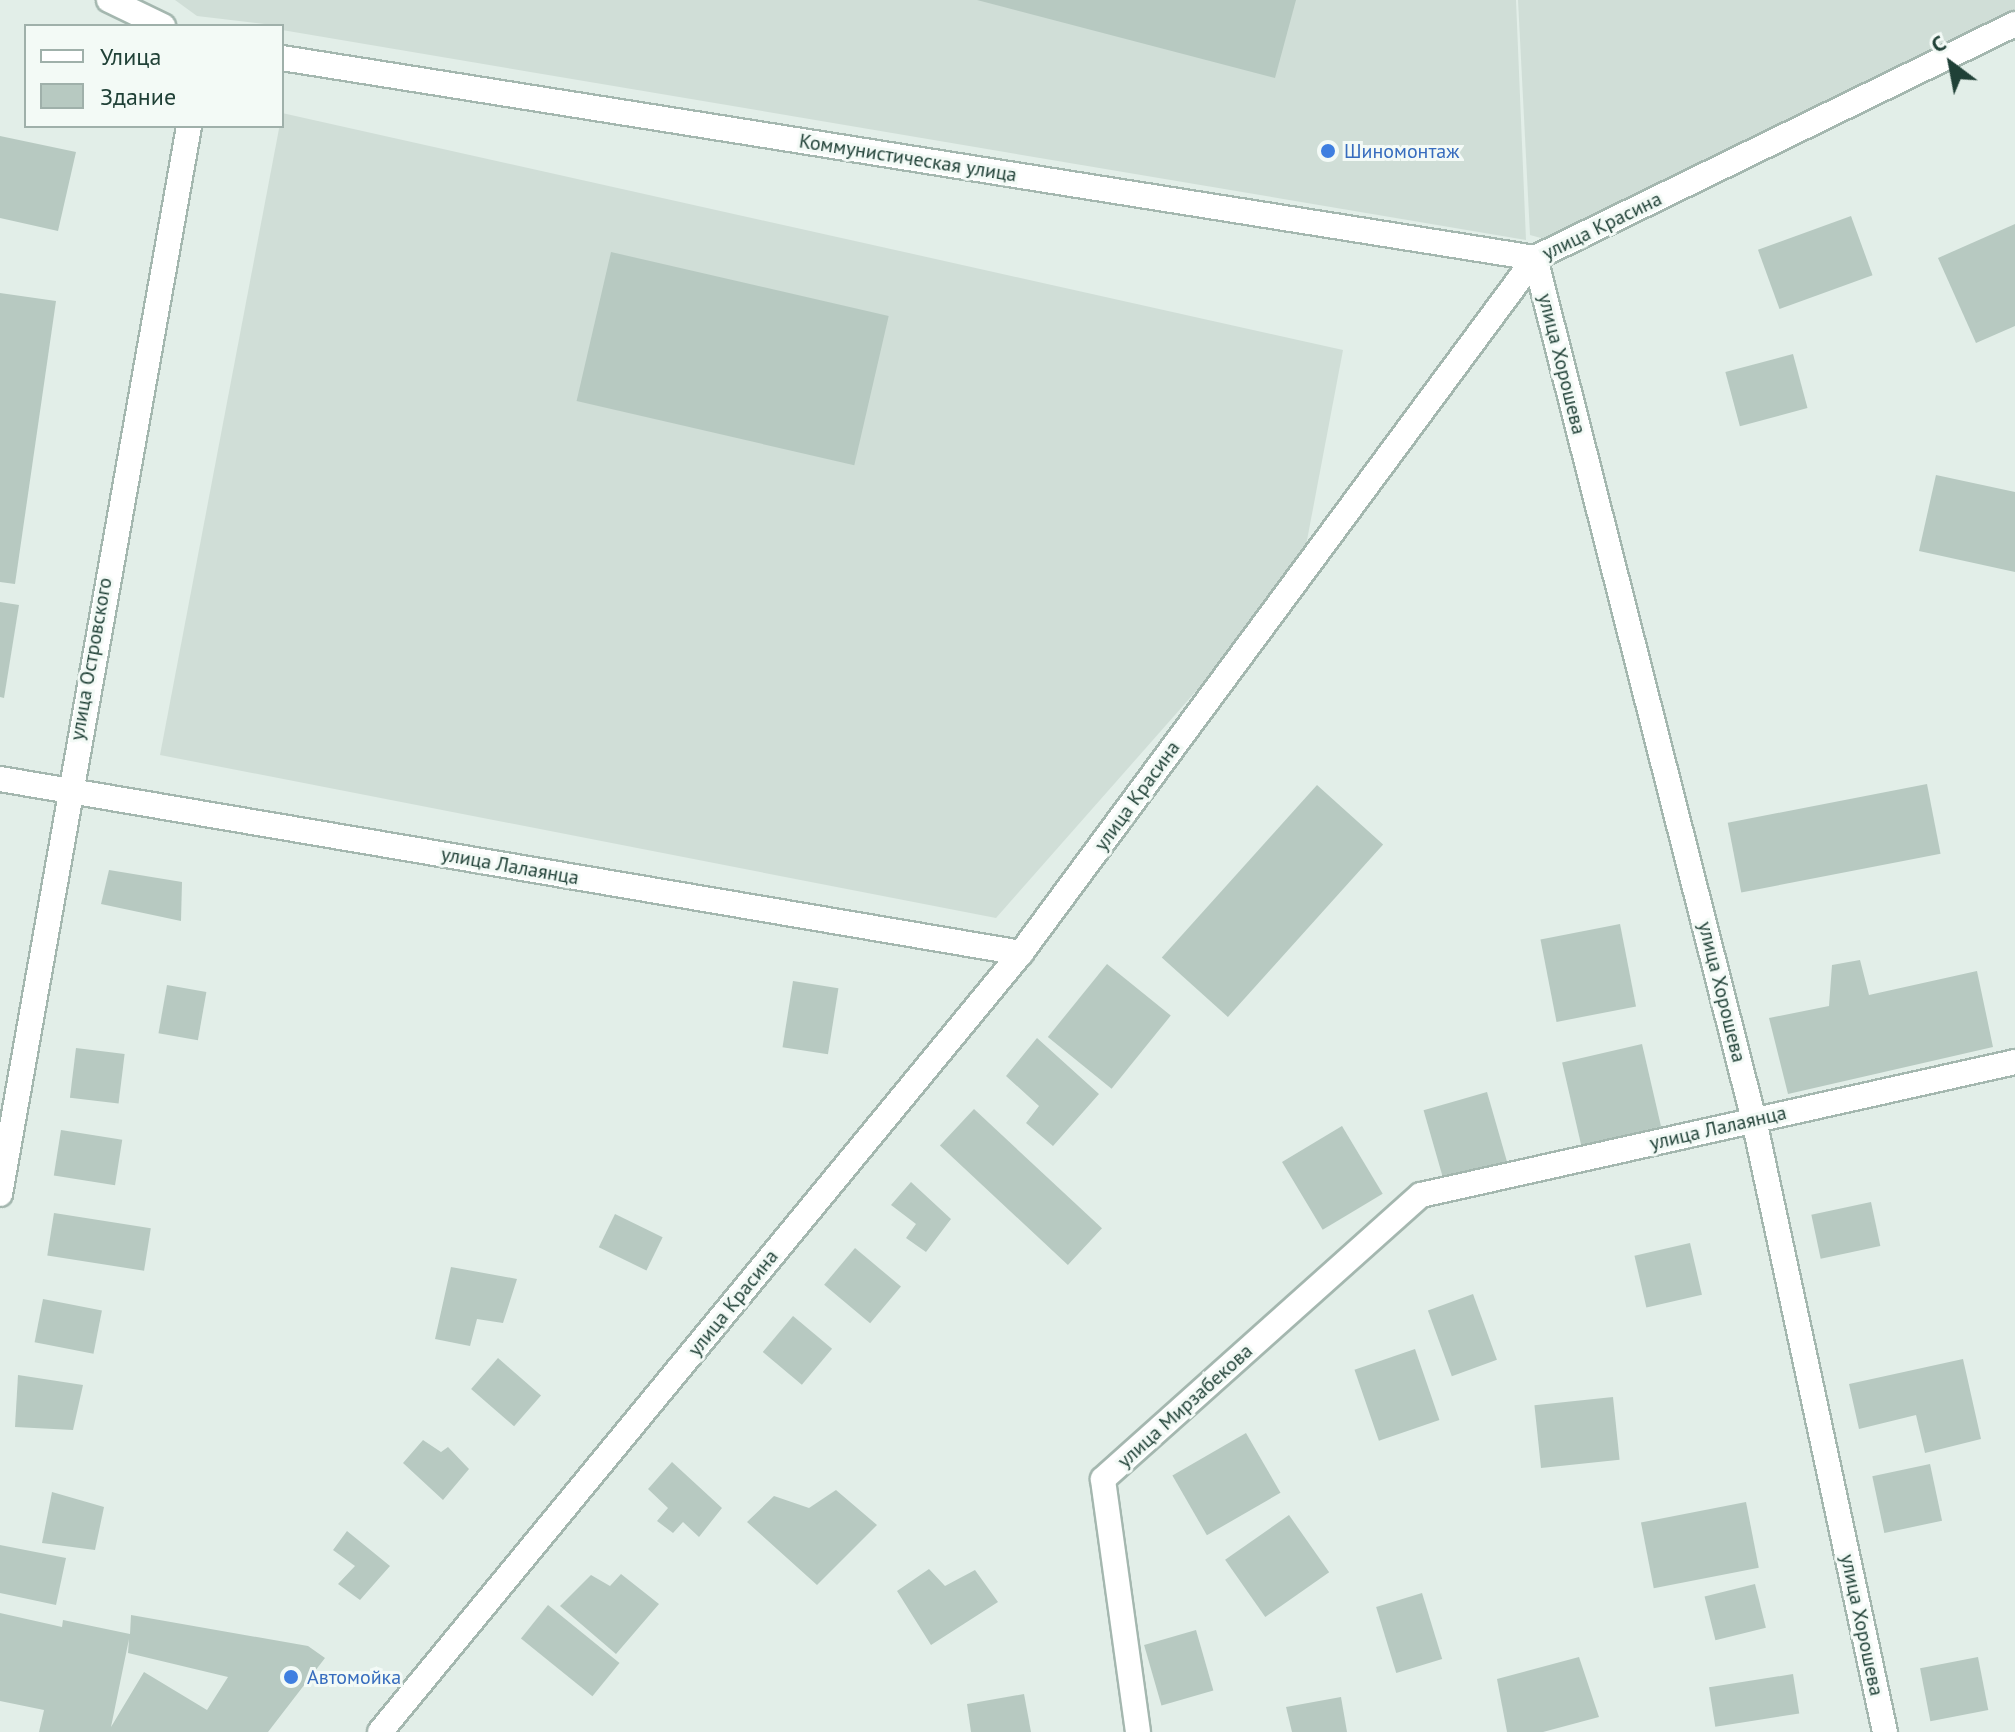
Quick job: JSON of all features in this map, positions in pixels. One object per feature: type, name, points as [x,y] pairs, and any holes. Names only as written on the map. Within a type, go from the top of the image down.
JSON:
[{"type":"street","points":[[109,0],[159,24]]},
{"type":"street","name":"улица Красина","points":[[380,1732],[1021,953],[1535,258],[2015,24]]},
{"type":"street","name":"Коммунистическая улица","points":[[284,58],[1535,258]]},
{"type":"street","name":"улица Островского","points":[[0,1194],[67,792],[189,128]]},
{"type":"street","name":"улица Хорошева","points":[[1535,258],[1754,1120],[1885,1732]]},
{"type":"street","name":"улица Лалаянца","points":[[0,779],[1021,953]]},
{"type":"street","name":"улица Лалаянца","points":[[1421,1195],[2015,1062]]},
{"type":"street","name":"улица Мирзабекова","points":[[1138,1732],[1103,1479],[1421,1195]]},
{"type":"shaded area","points":[[175,0],[1516,0],[1526,240],[284,30],[284,24],[197,16]]},
{"type":"shaded area","points":[[1518,0],[2015,0],[2015,23],[1559,243],[1530,235]]},
{"type":"shaded area","points":[[284,113],[1343,350],[1301,572],[996,918],[160,755],[279,128],[284,128]]},
{"type":"building","points":[[977,0],[1296,0],[1275,78]]},
{"type":"building","points":[[0,136],[76,152],[58,231],[0,218]]},
{"type":"building","points":[[1851,216],[1873,275],[1780,309],[1758,250]]},
{"type":"building","points":[[2015,224],[2015,326],[1976,343],[1938,258]]},
{"type":"building","points":[[611,252],[889,316],[854,465],[577,401]]},
{"type":"building","points":[[0,293],[56,301],[15,584],[0,582]]},
{"type":"building","points":[[1793,354],[1807,408],[1740,426],[1725,372]]},
{"type":"building","points":[[1936,475],[2015,492],[2015,572],[1919,551]]},
{"type":"building","points":[[0,602],[19,605],[4,698],[0,697]]},
{"type":"building","points":[[1927,784],[1941,854],[1741,892],[1728,823]]},
{"type":"building","points":[[1317,785],[1383,845],[1228,1017],[1162,957]]},
{"type":"building","points":[[109,870],[182,882],[181,921],[101,904]]},
{"type":"building","points":[[1620,924],[1636,1006],[1557,1022],[1540,939]]},
{"type":"building","points":[[1860,960],[1869,995],[1977,971],[1993,1047],[1788,1094],[1769,1018],[1829,1006],[1832,965]]},
{"type":"building","points":[[1107,964],[1171,1016],[1112,1089],[1048,1037]]},
{"type":"building","points":[[793,981],[838,988],[828,1054],[783,1047]]},
{"type":"building","points":[[167,985],[206,992],[198,1040],[158,1033]]},
{"type":"building","points":[[1037,1038],[1099,1094],[1053,1146],[1026,1123],[1039,1106],[1006,1076]]},
{"type":"building","points":[[1642,1044],[1661,1127],[1581,1145],[1562,1062]]},
{"type":"building","points":[[76,1048],[125,1054],[119,1104],[70,1098]]},
{"type":"building","points":[[1487,1092],[1508,1164],[1444,1182],[1424,1110]]},
{"type":"building","points":[[974,1109],[1102,1228],[1068,1265],[940,1146]]},
{"type":"building","points":[[1342,1126],[1383,1194],[1323,1230],[1282,1162]]},
{"type":"building","points":[[61,1130],[122,1140],[115,1185],[54,1175]]},
{"type":"building","points":[[911,1182],[951,1219],[926,1252],[906,1238],[916,1224],[891,1205]]},
{"type":"building","points":[[1871,1202],[1880,1246],[1821,1259],[1811,1215]]},
{"type":"building","points":[[54,1213],[151,1228],[144,1271],[47,1255]]},
{"type":"building","points":[[615,1214],[663,1237],[646,1270],[599,1247]]},
{"type":"building","points":[[1690,1243],[1702,1295],[1646,1307],[1634,1256]]},
{"type":"building","points":[[855,1248],[901,1287],[870,1323],[824,1285]]},
{"type":"building","points":[[451,1267],[517,1279],[503,1323],[477,1319],[470,1346],[435,1339]]},
{"type":"building","points":[[1473,1294],[1497,1360],[1452,1376],[1428,1310]]},
{"type":"building","points":[[43,1299],[102,1310],[94,1354],[35,1342]]},
{"type":"building","points":[[793,1316],[832,1349],[802,1385],[763,1352]]},
{"type":"building","points":[[1415,1349],[1439,1420],[1379,1441],[1354,1370]]},
{"type":"building","points":[[498,1358],[541,1395],[514,1426],[471,1389]]},
{"type":"building","points":[[1963,1359],[1981,1439],[1925,1453],[1916,1415],[1859,1429],[1849,1384]]},
{"type":"building","points":[[18,1375],[83,1385],[73,1430],[15,1427]]},
{"type":"building","points":[[1613,1397],[1620,1460],[1541,1468],[1534,1405]]},
{"type":"building","points":[[1246,1433],[1280,1493],[1207,1535],[1172,1476]]},
{"type":"building","points":[[423,1440],[441,1452],[448,1447],[469,1469],[443,1500],[403,1463]]},
{"type":"building","points":[[672,1462],[722,1508],[699,1537],[683,1522],[673,1533],[657,1521],[668,1508],[648,1489]]},
{"type":"building","points":[[1930,1464],[1942,1521],[1884,1533],[1872,1476]]},
{"type":"building","points":[[836,1490],[877,1525],[817,1585],[747,1522],[774,1496],[809,1508]]},
{"type":"building","points":[[52,1492],[104,1507],[95,1550],[42,1543]]},
{"type":"building","points":[[1746,1502],[1759,1568],[1654,1588],[1641,1522]]},
{"type":"building","points":[[1289,1515],[1329,1572],[1265,1617],[1225,1560]]},
{"type":"building","points":[[347,1531],[390,1566],[360,1600],[338,1584],[355,1566],[333,1550]]},
{"type":"building","points":[[0,1545],[66,1558],[56,1605],[0,1593]]},
{"type":"building","points":[[929,1569],[945,1586],[975,1570],[998,1602],[931,1645],[897,1591]]},
{"type":"building","points":[[621,1574],[659,1604],[616,1654],[560,1606],[591,1575],[610,1586]]},
{"type":"building","points":[[1755,1584],[1766,1628],[1715,1640],[1705,1597]]},
{"type":"building","points":[[1422,1593],[1442,1659],[1396,1673],[1376,1607]]},
{"type":"building","points":[[548,1605],[619,1663],[592,1696],[521,1638]]},
{"type":"building","points":[[0,1613],[62,1627],[63,1620],[130,1634],[131,1615],[308,1646],[325,1658],[268,1732],[39,1732],[44,1710],[0,1701]],"holes":[[[129,1639],[128,1653],[228,1677],[207,1710],[144,1672],[111,1727]]]},
{"type":"building","points":[[1196,1630],[1213,1691],[1161,1705],[1144,1645]]},
{"type":"building","points":[[1579,1657],[1599,1717],[1543,1732],[1507,1732],[1497,1679]]},
{"type":"building","points":[[1978,1657],[1988,1710],[1930,1721],[1920,1668]]},
{"type":"building","points":[[1793,1674],[1799,1714],[1715,1727],[1709,1687]]},
{"type":"building","points":[[1024,1694],[1031,1732],[971,1732],[967,1704]]},
{"type":"building","points":[[1341,1697],[1347,1732],[1292,1732],[1286,1707]]},
{"type":"place","name":"Шиномонтаж","points":[[1328,151]]},
{"type":"place","name":"Автомойка","points":[[291,1677]]}]
